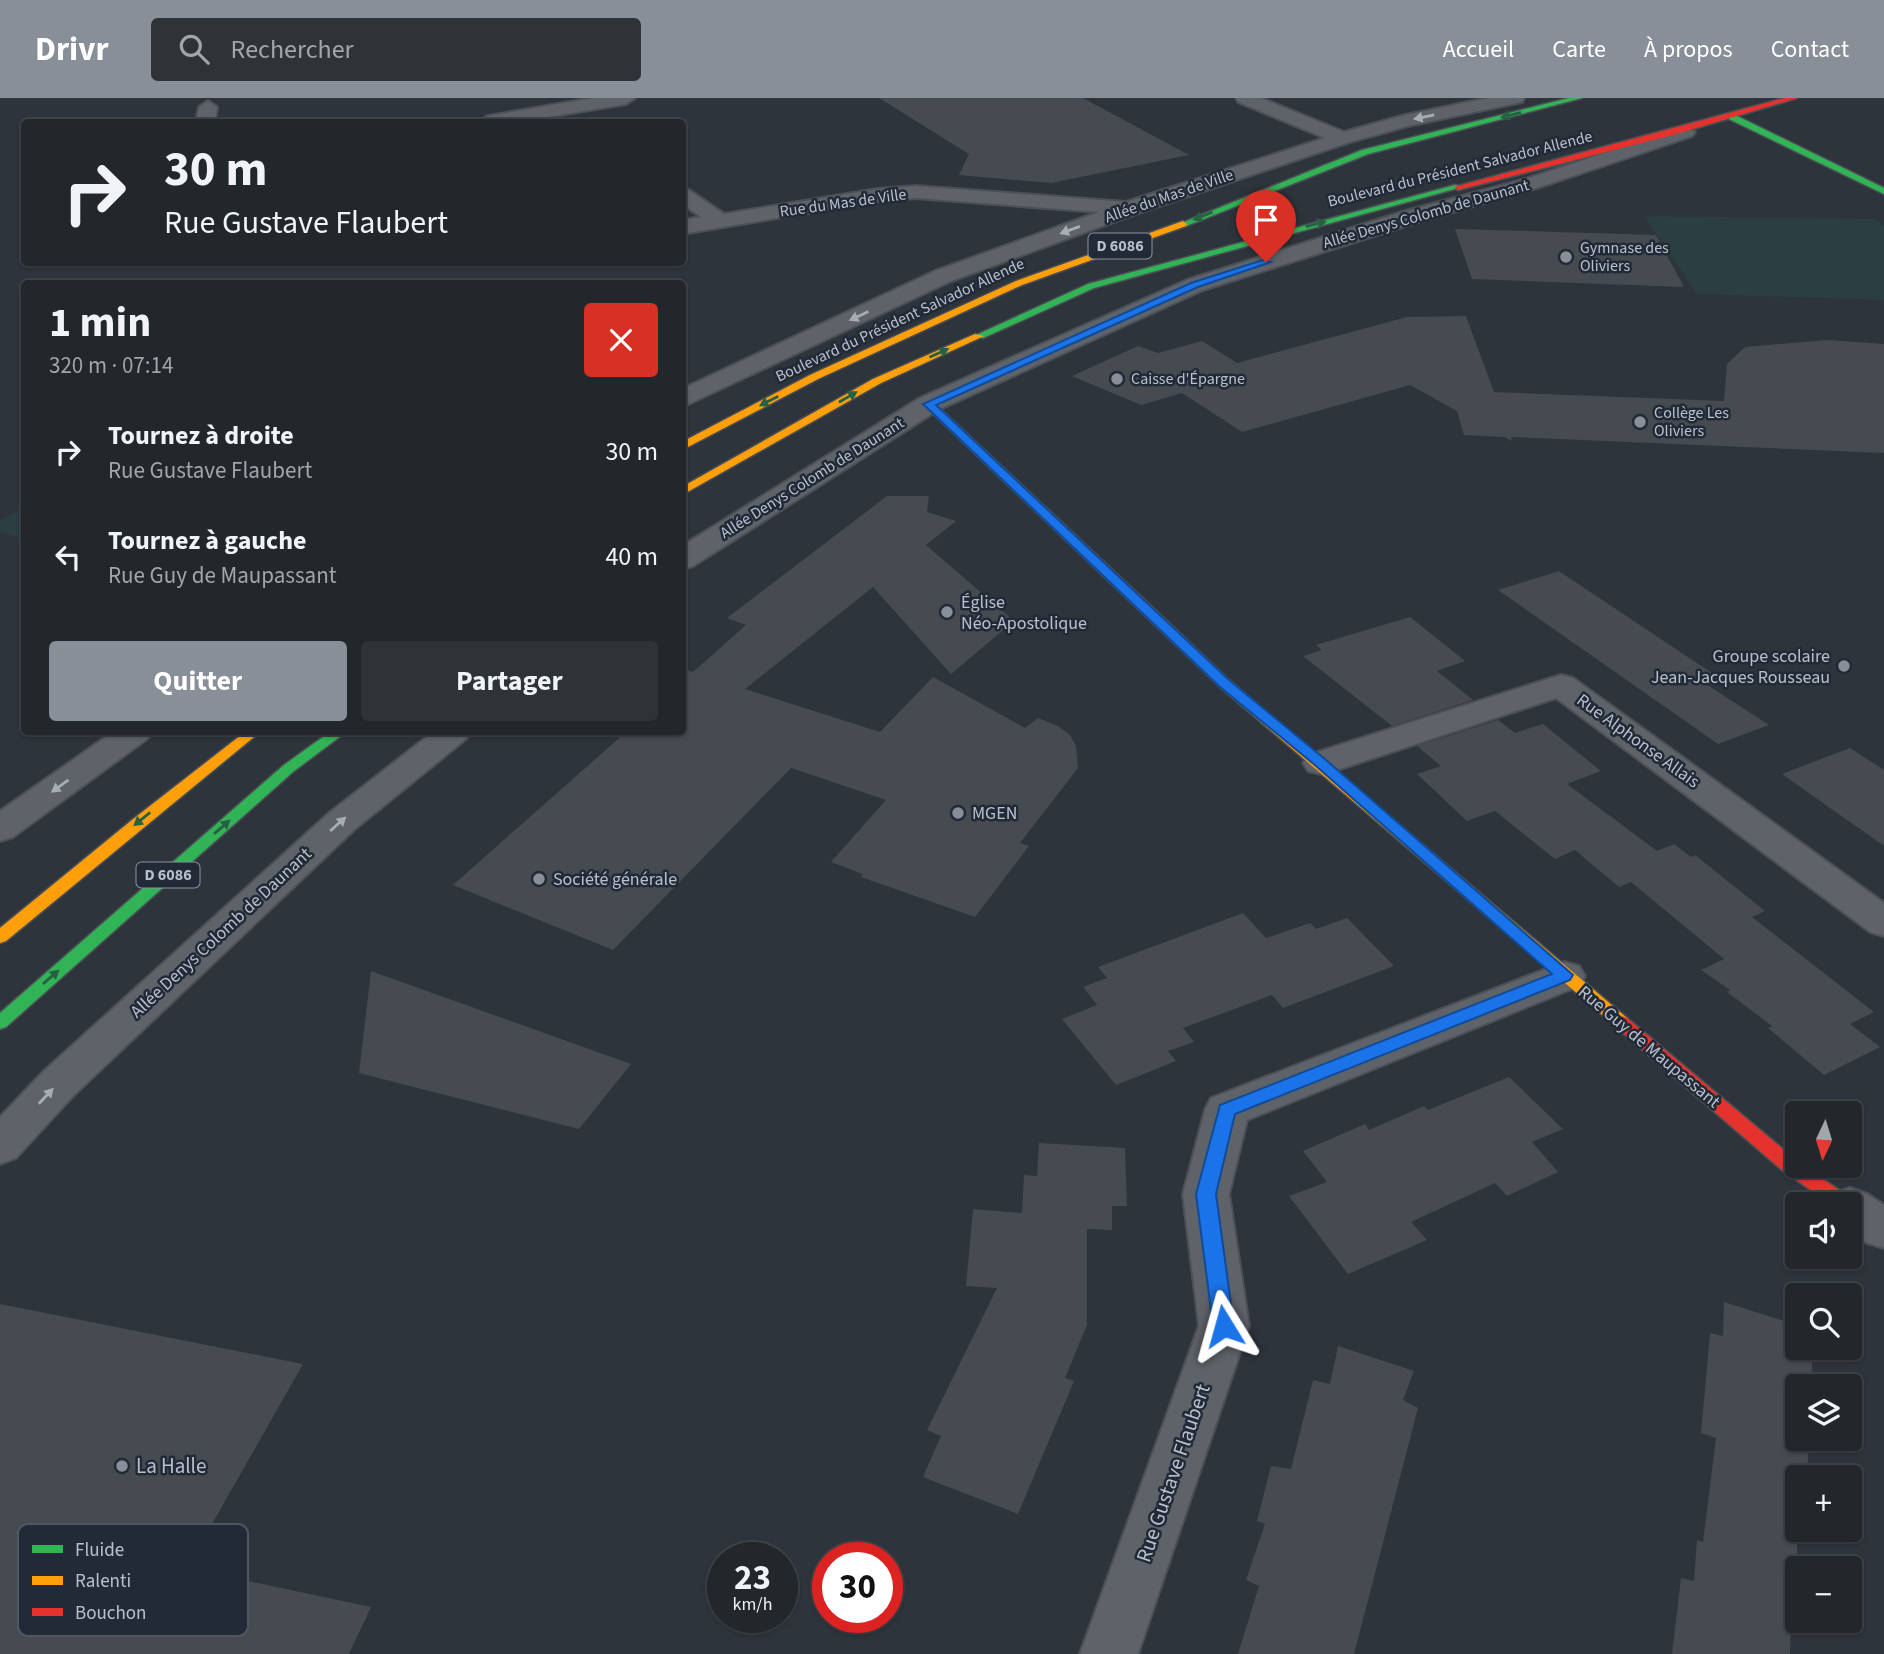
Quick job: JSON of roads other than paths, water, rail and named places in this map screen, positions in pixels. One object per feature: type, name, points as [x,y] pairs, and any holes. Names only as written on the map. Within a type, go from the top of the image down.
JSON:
[{"type":"main road","name":"Boulevard du Président Salvador Allende","points":[[686,445],[814,377],[1018,283],[1171,228],[1365,152],[1578,98]]},
{"type":"main road","name":"Boulevard du Président Salvador Allende","points":[[686,490],[877,381],[1091,286],[1332,219],[1732,117],[1793,98]]},
{"type":"main road","points":[[1732,117],[1884,191]]},
{"type":"main road","name":"Rue Guy de Maupassant","points":[[929,404],[1204,665],[1789,1166],[1827,1192]]},
{"type":"main road","points":[[0,937],[137,823],[249,735]]},
{"type":"main road","name":"D 6086","points":[[0,1023],[289,768],[335,735]]},
{"type":"street","points":[[487,98],[488,119]]},
{"type":"street","points":[[505,119],[626,98]]},
{"type":"street","points":[[1245,98],[1343,138]]},
{"type":"street","name":"Allée du Mas de Ville","points":[[686,397],[943,276],[1130,208],[1343,138],[1405,121],[1515,98]]},
{"type":"street","name":"Allée Denys Colomb de Daunant","points":[[686,557],[929,404],[1195,285],[1410,216],[1533,183],[1732,117]]},
{"type":"street","name":"Rue du Mas de Ville","points":[[686,226],[878,195],[916,192],[1130,208]]},
{"type":"street","points":[[686,197],[720,221]]},
{"type":"street","name":"Rue Alphonse Allais","points":[[1321,763],[1562,685],[1884,923]]},
{"type":"street","points":[[0,829],[131,735]]},
{"type":"street","name":"Allée Denys Colomb de Daunant","points":[[0,1146],[59,1083],[342,821],[450,735]]},
{"type":"street","name":"Rue Gustave Flaubert","points":[[1109,1654],[1224,1326],[1206,1194],[1227,1110],[1564,975]]},
{"type":"street","points":[[1862,1215],[1884,1229]]},
{"type":"place","name":"Gymnase des Oliviers","points":[[1566,257]]},
{"type":"place","name":"Caisse d'Épargne","points":[[1117,379]]},
{"type":"place","name":"Collège Les Oliviers","points":[[1640,422]]},
{"type":"place","name":"Église Néo-Apostolique","points":[[947,612]]},
{"type":"place","name":"Groupe scolaire Jean-Jacques Rousseau","points":[[1844,666]]},
{"type":"place","name":"MGEN","points":[[958,813]]},
{"type":"place","name":"Société générale","points":[[539,879]]},
{"type":"place","name":"La Halle","points":[[122,1466]]}]
